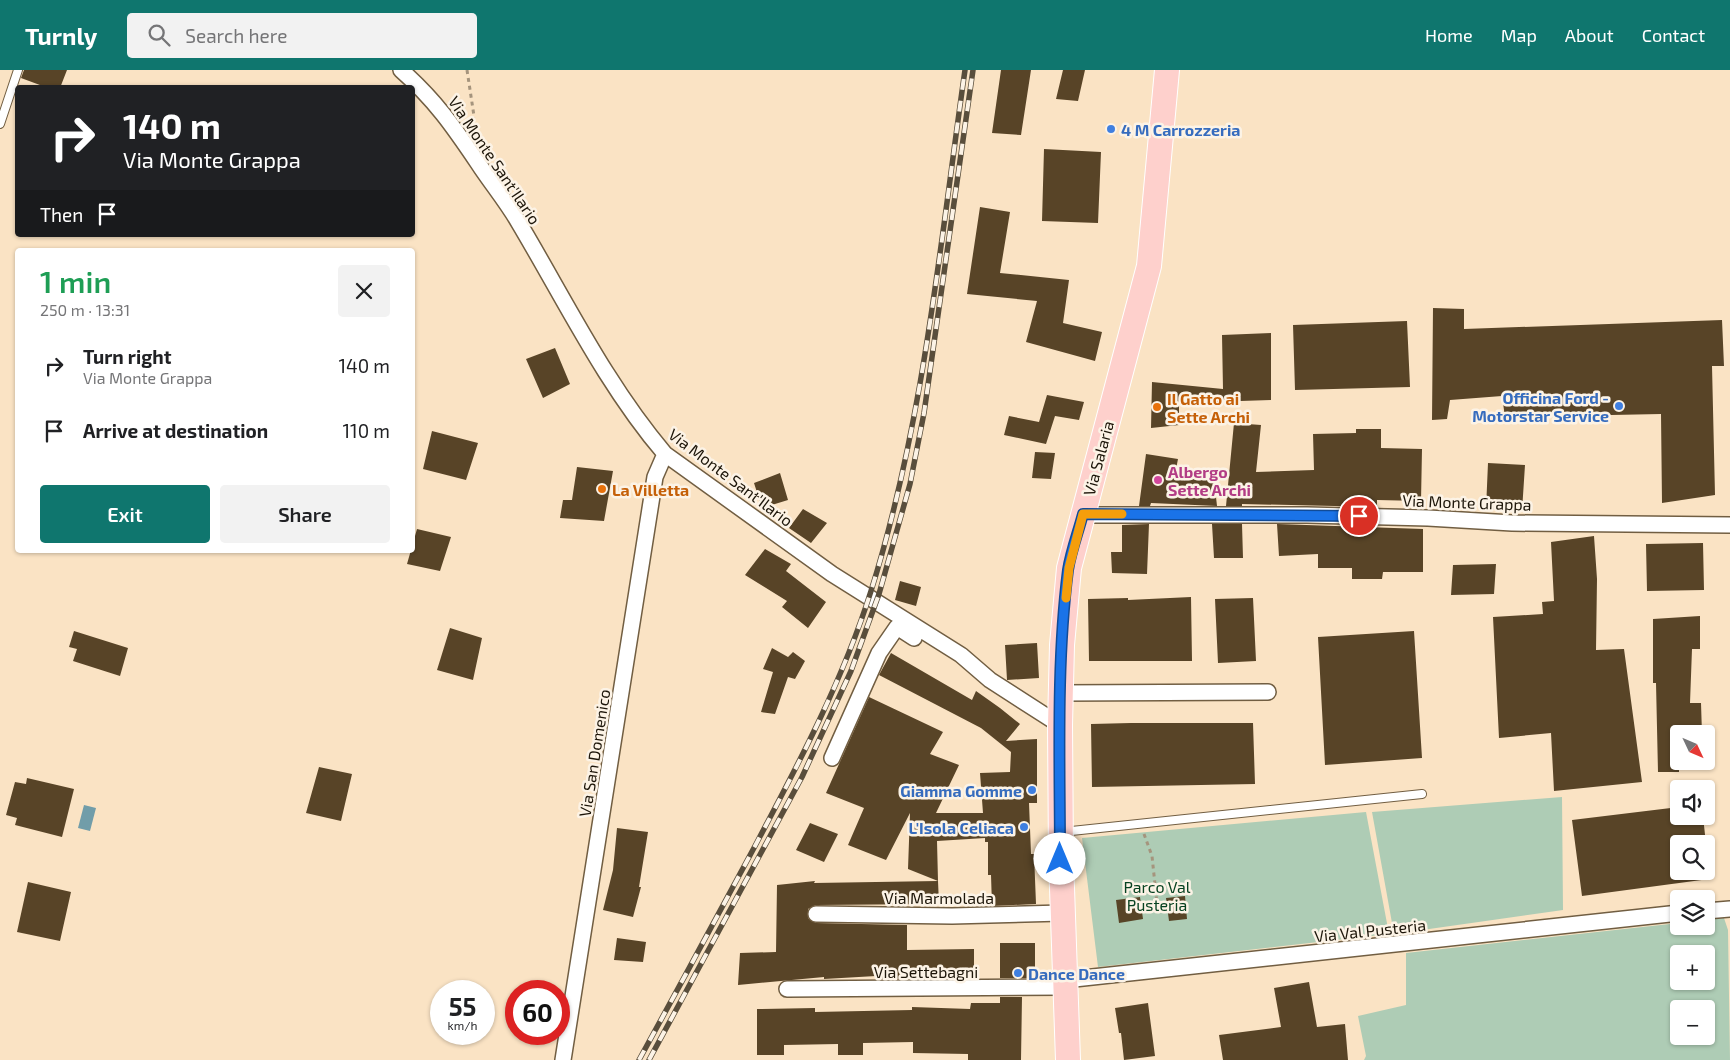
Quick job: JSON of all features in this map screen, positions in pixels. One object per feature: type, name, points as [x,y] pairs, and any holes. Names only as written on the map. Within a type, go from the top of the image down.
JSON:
[{"type":"main road","name":"Via Salaria","points":[[1068,1060],[1060,832],[1060,725],[1069,568],[1149,266],[1167,70]]},
{"type":"street","name":"Via Monte Sant'Ilario","points":[[401,70],[427,93],[467,146],[518,221],[602,366],[649,435],[666,454],[832,574],[961,655],[990,680],[1060,725]]},
{"type":"street","name":"Via San Domenico","points":[[563,1060],[655,477],[666,454]]},
{"type":"street","name":"Via Monte Grappa","points":[[1083,514],[1307,515],[1512,522],[1730,525]]},
{"type":"street","points":[[832,758],[879,653],[897,628],[963,668],[974,666]]},
{"type":"street","points":[[1061,694],[1268,692]]},
{"type":"street","points":[[1715,910],[1730,909]]},
{"type":"street","name":"Via Marmolada","points":[[816,914],[952,916],[1062,913]]},
{"type":"street","name":"Via Val Pusteria","points":[[1065,984],[1670,914]]},
{"type":"street","name":"Via Settebagni","points":[[787,989],[1065,984]]},
{"type":"lane","points":[[0,124],[18,70]]},
{"type":"lane","points":[[1060,832],[1422,794]]},
{"type":"path","points":[[467,70],[474,116],[467,146]]},
{"type":"path","points":[[1139,824],[1152,856],[1158,913]]},
{"type":"green space","points":[[1562,797],[1563,910],[1394,934],[1372,812]]},
{"type":"green space","name":"Parco Val Pusteria","points":[[1366,812],[1389,934],[1098,967],[1082,838]]},
{"type":"green space","points":[[1724,918],[1728,930],[1730,1060],[1364,1060],[1366,1056],[1358,1016],[1406,1005],[1406,953],[1670,924],[1670,935],[1715,935],[1715,919]]},
{"type":"water","points":[[84,805],[96,808],[90,831],[78,828]]},
{"type":"building","points":[[24,70],[67,70],[61,85],[40,85],[21,78]]},
{"type":"building","points":[[1001,70],[1031,70],[1021,135],[992,133]]},
{"type":"building","points":[[1063,70],[1085,70],[1078,101],[1056,99]]},
{"type":"building","points":[[1044,149],[1101,152],[1098,223],[1042,221]]},
{"type":"building","points":[[980,207],[1010,212],[1000,273],[1069,280],[1063,323],[1102,332],[1095,361],[1026,342],[1037,301],[967,294]]},
{"type":"building","points":[[1433,308],[1464,309],[1464,329],[1722,320],[1724,366],[1712,366],[1715,495],[1662,503],[1661,414],[1505,417],[1502,396],[1450,400],[1447,419],[1432,420]]},
{"type":"building","points":[[1407,321],[1410,387],[1295,390],[1293,325]]},
{"type":"building","points":[[1271,333],[1271,400],[1179,403],[1179,425],[1151,428],[1152,382],[1223,389],[1222,335]]},
{"type":"building","points":[[555,348],[570,384],[543,398],[526,359]]},
{"type":"building","points":[[1047,395],[1084,402],[1079,420],[1055,416],[1046,444],[1004,435],[1009,416],[1039,422]]},
{"type":"building","points":[[1234,423],[1261,425],[1256,472],[1314,470],[1313,434],[1356,433],[1356,429],[1381,429],[1381,448],[1422,449],[1421,501],[1377,500],[1377,507],[1242,504],[1242,506],[1226,506]]},
{"type":"building","points":[[432,431],[478,443],[466,480],[423,469]]},
{"type":"building","points":[[1035,452],[1055,453],[1051,479],[1032,478]]},
{"type":"building","points":[[1146,454],[1178,459],[1176,469],[1213,470],[1217,506],[1151,503],[1150,506],[1139,506]]},
{"type":"building","points":[[1488,463],[1525,465],[1522,511],[1486,509]]},
{"type":"building","points":[[577,467],[613,471],[604,521],[560,518],[563,500],[572,500]]},
{"type":"building","points":[[780,473],[788,500],[762,508],[754,483]]},
{"type":"building","points":[[803,509],[827,523],[811,543],[789,528]]},
{"type":"building","points":[[1149,524],[1147,574],[1112,573],[1111,552],[1122,552],[1122,525]]},
{"type":"building","points":[[1212,524],[1242,524],[1243,558],[1214,558]]},
{"type":"building","points":[[1277,524],[1423,529],[1423,572],[1383,572],[1382,579],[1352,579],[1352,568],[1318,568],[1318,554],[1279,556]]},
{"type":"building","points":[[417,529],[451,537],[440,571],[407,564],[410,553],[415,553]]},
{"type":"building","points":[[1594,536],[1597,579],[1596,650],[1624,649],[1642,782],[1554,791],[1551,733],[1499,738],[1493,617],[1543,614],[1542,602],[1554,601],[1551,542]]},
{"type":"building","points":[[1703,543],[1704,590],[1647,591],[1646,544]]},
{"type":"building","points":[[765,549],[791,564],[786,571],[826,602],[808,628],[782,607],[787,601],[745,575]]},
{"type":"building","points":[[1496,564],[1494,594],[1451,595],[1453,565]]},
{"type":"building","points":[[900,581],[921,587],[916,606],[895,600]]},
{"type":"building","points":[[1191,597],[1192,661],[1089,661],[1088,599],[1128,598],[1128,600]]},
{"type":"building","points":[[1253,598],[1256,661],[1218,663],[1215,599]]},
{"type":"building","points":[[1700,616],[1700,649],[1692,649],[1690,703],[1701,703],[1702,725],[1670,725],[1670,770],[1679,770],[1679,772],[1658,772],[1656,683],[1653,683],[1653,619]]},
{"type":"building","points":[[450,628],[482,638],[473,680],[437,670]]},
{"type":"building","points":[[74,631],[128,648],[120,676],[73,661],[77,649],[69,647]]},
{"type":"building","points":[[1414,631],[1422,758],[1325,765],[1318,637]]},
{"type":"building","points":[[1037,643],[1039,678],[1007,680],[1005,645]]},
{"type":"building","points":[[772,648],[788,657],[793,652],[805,661],[795,679],[788,677],[775,714],[761,712],[773,672],[763,669]]},
{"type":"building","points":[[891,653],[972,700],[976,691],[1000,708],[1020,724],[1006,741],[1037,739],[1037,803],[1029,803],[1031,854],[1034,854],[1036,904],[992,906],[991,875],[988,875],[988,842],[985,842],[985,838],[937,841],[938,881],[908,869],[910,813],[886,860],[848,845],[864,808],[826,793],[869,697],[943,732],[930,754],[959,765],[936,813],[983,813],[980,773],[1010,772],[1011,752],[981,728],[879,675]]},
{"type":"building","points":[[1253,723],[1255,784],[1092,787],[1091,724]]},
{"type":"building","points":[[319,767],[352,774],[341,821],[306,813]]},
{"type":"building","points":[[27,778],[74,789],[62,837],[15,825],[17,818],[6,815],[15,782],[26,784]]},
{"type":"building","points":[[1670,808],[1670,825],[1704,825],[1705,835],[1670,835],[1670,880],[1702,880],[1582,896],[1572,820]]},
{"type":"building","points":[[810,823],[838,834],[824,862],[796,850]]},
{"type":"building","points":[[617,828],[648,832],[639,887],[641,887],[633,917],[603,910],[613,870]]},
{"type":"building","points":[[815,881],[814,883],[938,881],[939,904],[816,905],[808,909],[808,918],[816,923],[907,925],[907,950],[974,949],[974,978],[876,979],[876,976],[824,979],[824,977],[738,985],[740,953],[776,952],[777,885]]},
{"type":"building","points":[[28,882],[71,892],[60,941],[17,932]]},
{"type":"building","points":[[1185,896],[1187,919],[1169,921],[1166,898]]},
{"type":"building","points":[[1140,897],[1143,919],[1119,923],[1116,900]]},
{"type":"building","points":[[617,938],[646,942],[643,962],[614,960]]},
{"type":"building","points":[[1000,943],[1035,943],[1035,978],[1000,978]]},
{"type":"building","points":[[1309,982],[1317,1027],[1345,1024],[1348,1060],[1223,1060],[1219,1035],[1281,1027],[1274,988]]},
{"type":"building","points":[[1000,997],[1022,997],[1021,1060],[968,1060],[968,1054],[913,1053],[913,1042],[863,1043],[863,1055],[838,1055],[838,1044],[784,1045],[784,1055],[757,1055],[757,1009],[815,1008],[815,1012],[912,1010],[912,1007],[970,1009],[971,1003],[1000,1003]]},
{"type":"building","points":[[1148,1003],[1155,1056],[1124,1060],[1121,1033],[1119,1033],[1115,1008]]},
{"type":"railway","points":[[639,1060],[804,752],[834,689],[871,591],[905,463],[929,332],[965,70]]},
{"type":"railway","points":[[649,1060],[802,777],[851,671],[879,594],[910,484],[924,413],[973,70]]},
{"type":"slow traffic","points":[[1066,598],[1069,568],[1083,514],[1122,514]]},
{"type":"place","name":"4 M Carrozzeria","points":[[1111,129]]},
{"type":"place","name":"Officina Ford - Motorstar Service","points":[[1619,406]]},
{"type":"place","name":"Il Gatto ai Sette Archi","points":[[1157,407]]},
{"type":"place","name":"Albergo Sette Archi","points":[[1158,480]]},
{"type":"place","name":"La Villetta","points":[[602,489]]},
{"type":"place","name":"Giamma Gomme","points":[[1032,790]]},
{"type":"place","name":"L'Isola Celiaca","points":[[1024,827]]},
{"type":"place","name":"Dance Dance","points":[[1018,973]]},
{"type":"route","points":[[1060,859],[1062,644],[1069,568],[1083,514],[1359,516]]}]
